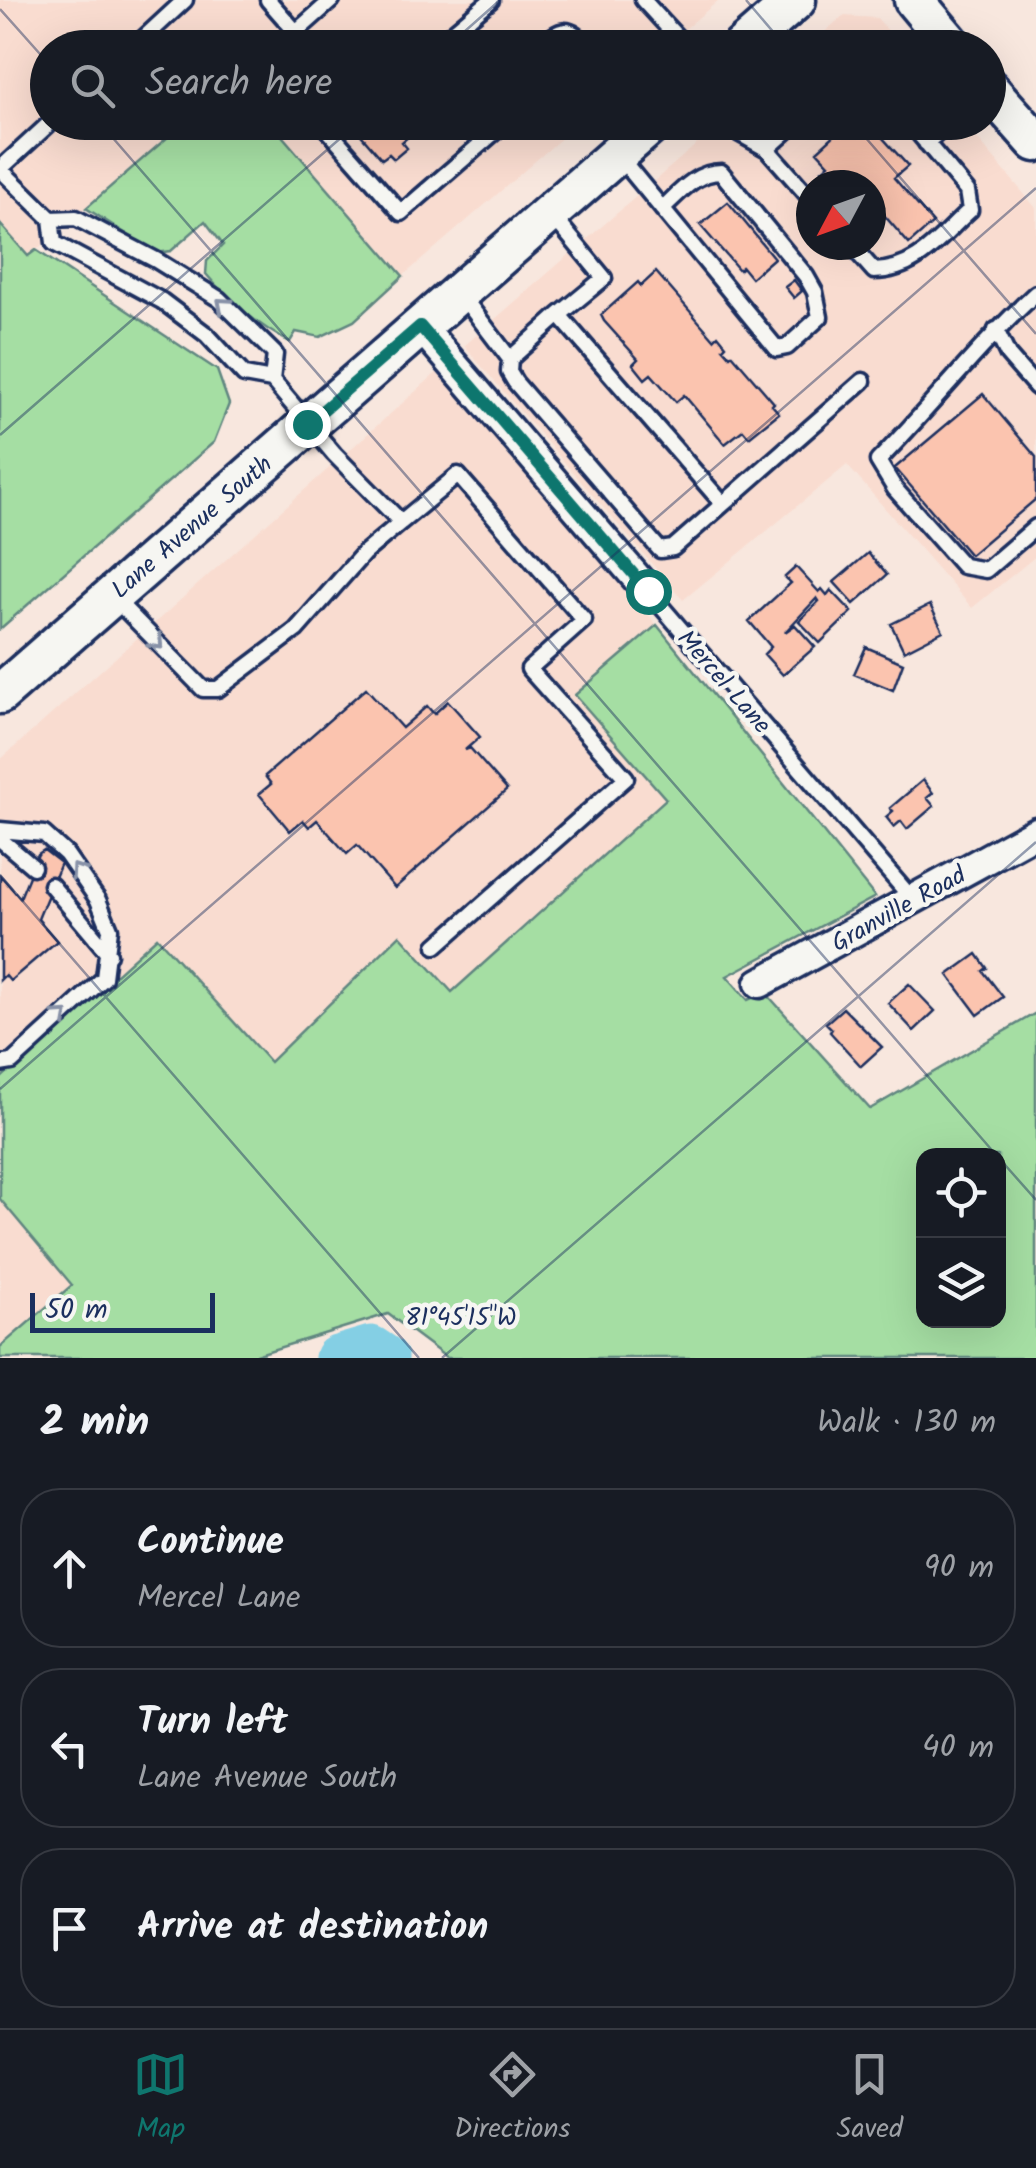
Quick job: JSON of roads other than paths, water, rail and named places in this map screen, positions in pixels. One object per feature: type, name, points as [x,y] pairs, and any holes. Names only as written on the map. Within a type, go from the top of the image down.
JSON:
[{"type":"main road","points":[[762,30],[796,0]]},
{"type":"main road","points":[[914,0],[939,30]]},
{"type":"main road","points":[[1006,106],[1033,131]]},
{"type":"main road","name":"Lane Avenue South","points":[[0,694],[634,140]]},
{"type":"street","name":"Mercel Lane","points":[[420,326],[648,591]]},
{"type":"street","name":"Granville Road","points":[[760,983],[1036,832]]},
{"type":"lane","points":[[152,30],[185,0]]},
{"type":"lane","points":[[268,0],[294,30]]},
{"type":"lane","points":[[298,30],[332,0]]},
{"type":"lane","points":[[455,30],[491,0]]},
{"type":"lane","points":[[647,2],[671,30]]},
{"type":"lane","points":[[31,140],[0,169],[50,219],[54,243],[162,300],[207,336],[244,374],[272,380],[307,424],[401,522]]},
{"type":"lane","points":[[337,140],[401,213],[485,140]]},
{"type":"lane","points":[[751,140],[768,150],[796,182]]},
{"type":"lane","points":[[764,140],[768,150]]},
{"type":"lane","points":[[768,150],[778,140]]},
{"type":"lane","points":[[864,260],[874,271],[911,265],[970,210],[967,191],[924,140]]},
{"type":"lane","points":[[926,143],[930,140]]},
{"type":"lane","points":[[618,154],[662,208],[777,349],[787,347],[820,316],[815,292],[806,276],[721,172],[708,172],[662,208]]},
{"type":"lane","points":[[510,359],[604,278],[550,213]]},
{"type":"lane","points":[[50,219],[76,218],[219,298],[274,354],[272,380]]},
{"type":"lane","points":[[459,292],[510,359],[509,372],[515,382],[660,550],[673,548],[864,381]]},
{"type":"lane","points":[[1036,293],[996,330],[878,462],[895,489],[964,566],[986,570],[1036,526]]},
{"type":"lane","points":[[559,316],[723,504]]},
{"type":"lane","points":[[996,330],[1008,355],[1036,387]]},
{"type":"lane","points":[[111,596],[202,689],[218,689],[296,630],[363,554],[458,475],[584,620],[529,668],[626,778],[436,946]]},
{"type":"lane","name":"Mercel Lane","points":[[648,591],[913,900]]},
{"type":"lane","points":[[0,830],[44,834],[66,854],[98,900],[110,929],[104,978],[12,1062],[0,1064]]},
{"type":"lane","points":[[0,839],[33,867]]},
{"type":"lane","points":[[52,885],[109,954]]},
{"type":"waterway","points":[[337,1358],[371,1348],[386,1358]]}]
